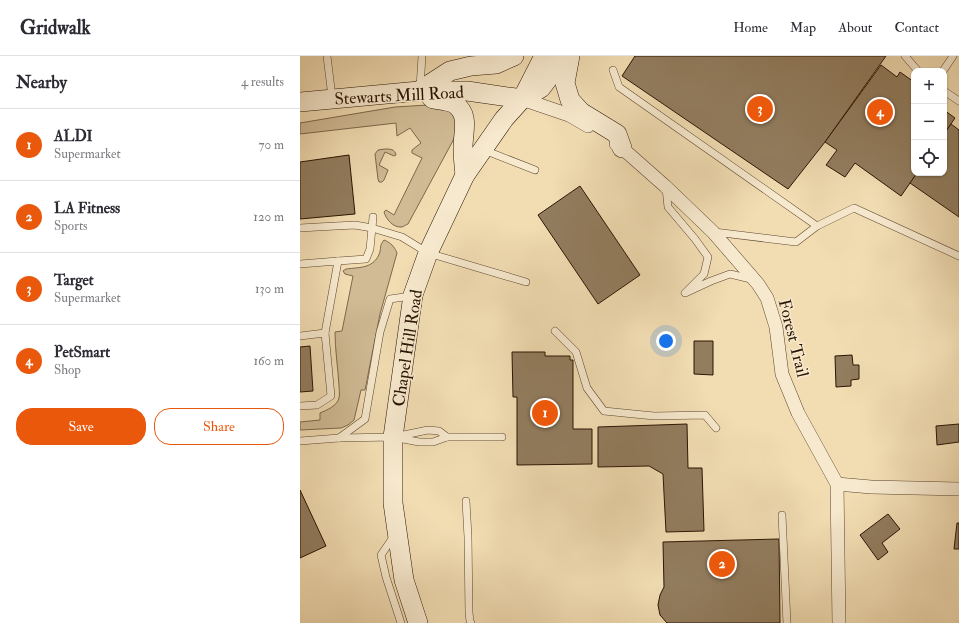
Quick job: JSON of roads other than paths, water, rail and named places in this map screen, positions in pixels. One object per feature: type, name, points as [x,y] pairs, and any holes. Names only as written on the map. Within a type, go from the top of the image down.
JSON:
[{"type":"main road","points":[[465,175],[463,148],[465,127],[462,111],[454,103],[433,99],[419,91],[450,71],[471,66],[496,64],[514,56]]},
{"type":"main road","name":"Chapel Hill Road","points":[[418,623],[404,580],[393,503],[393,437],[414,295],[428,253],[465,175],[504,119],[522,99],[544,56]]},
{"type":"main road","name":"Chapel Hill Road","points":[[522,99],[541,88],[565,56]]},
{"type":"main road","points":[[570,56],[566,83],[570,100],[581,112],[618,134],[622,148]]},
{"type":"main road","name":"Stewarts Mill Road","points":[[300,102],[419,91],[467,91],[522,99]]},
{"type":"street","name":"Forest Trail","points":[[522,99],[569,115],[622,148],[665,186],[713,232],[754,279],[767,298],[776,327],[782,374],[798,413],[837,484],[839,623]]},
{"type":"street","points":[[837,484],[871,487],[959,490]]},
{"type":"lane","points":[[327,56],[332,98]]},
{"type":"lane","points":[[419,91],[422,56]]},
{"type":"lane","points":[[905,56],[915,68]]},
{"type":"lane","points":[[945,68],[953,56]]},
{"type":"lane","points":[[613,70],[619,87],[817,226]]},
{"type":"lane","points":[[947,93],[959,101]]},
{"type":"lane","points":[[482,149],[535,170]]},
{"type":"lane","points":[[665,186],[668,207],[708,257],[704,274],[685,293],[730,274],[754,279]]},
{"type":"lane","points":[[713,232],[796,242],[817,226],[854,208],[959,256]]},
{"type":"lane","points":[[300,264],[366,259],[370,249],[372,217]]},
{"type":"lane","points":[[300,228],[355,225],[372,228],[402,237],[428,253],[526,282]]},
{"type":"lane","points":[[300,406],[317,405],[331,396],[326,333],[338,261]]},
{"type":"lane","points":[[339,438],[365,419],[380,332],[390,299],[414,295]]},
{"type":"lane","points":[[555,331],[576,352],[587,388],[604,411],[654,416],[705,415],[716,428]]},
{"type":"lane","points":[[300,336],[326,333]]},
{"type":"lane","points":[[300,440],[393,437],[428,430],[440,431],[447,437]]},
{"type":"lane","points":[[393,437],[418,442],[433,442],[447,437],[502,437]]},
{"type":"lane","points":[[466,501],[469,613],[471,623]]},
{"type":"lane","points":[[782,515],[787,623]]},
{"type":"lane","points":[[397,531],[381,555],[386,577],[401,623]]},
{"type":"place","name":"Target","points":[[760,109]]},
{"type":"place","name":"PetSmart","points":[[880,112]]},
{"type":"place","name":"ALDI","points":[[545,413]]},
{"type":"place","name":"LA Fitness","points":[[722,564]]}]
